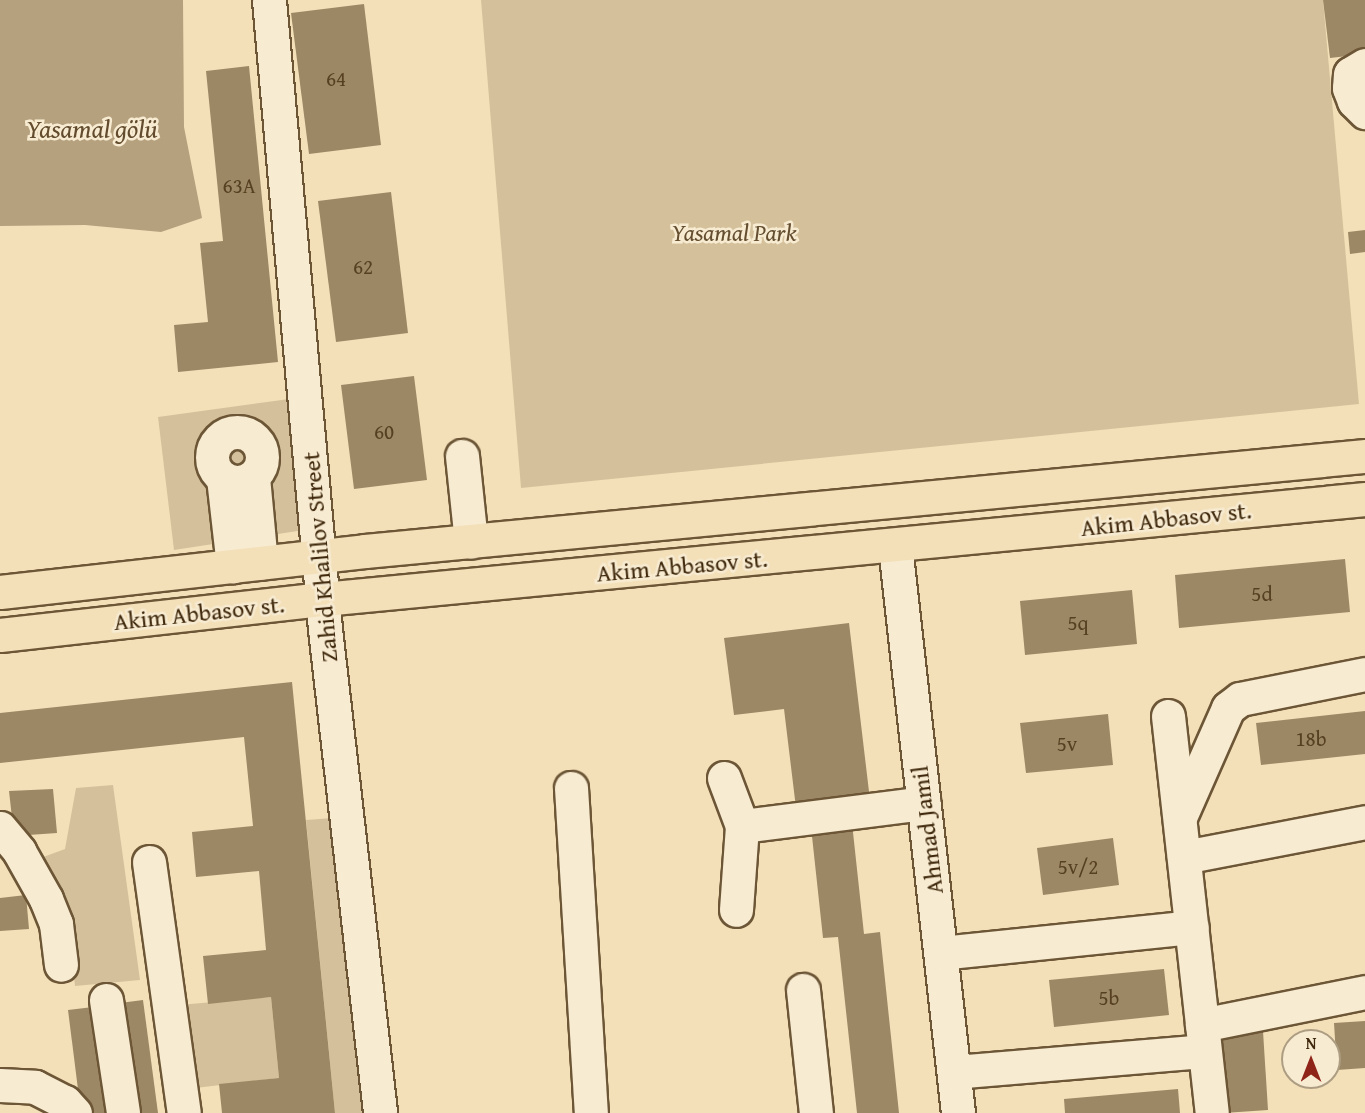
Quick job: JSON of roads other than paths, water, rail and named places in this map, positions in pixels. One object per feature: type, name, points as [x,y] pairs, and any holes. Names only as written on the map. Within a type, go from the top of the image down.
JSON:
[{"type":"main road","name":"Akim Abbasov st.","points":[[0,592],[320,556],[1365,456]]},
{"type":"main road","points":[[1215,471],[1219,513]]},
{"type":"main road","name":"Akim Abbasov st.","points":[[0,635],[323,599],[895,546],[1365,499]]},
{"type":"street","name":"Zahid Khalilov Street","points":[[269,0],[323,599],[380,1113]]},
{"type":"street","points":[[1365,65],[1357,66],[1350,74],[1349,88],[1354,101],[1365,112]]},
{"type":"street","points":[[462,456],[471,542]]},
{"type":"street","points":[[238,477],[247,564]]},
{"type":"street","name":"Ahmad Jamil","points":[[895,546],[958,1113]]},
{"type":"street","points":[[1180,817],[1228,708],[1240,699],[1365,674]]},
{"type":"street","points":[[1168,716],[1212,1113]]},
{"type":"street","points":[[724,778],[742,826],[735,910]]},
{"type":"street","points":[[570,788],[591,1113]]},
{"type":"street","points":[[742,826],[924,803]]},
{"type":"street","points":[[1184,857],[1365,822]]},
{"type":"street","points":[[0,828],[19,851],[45,899],[56,924],[61,965]]},
{"type":"street","points":[[149,862],[184,1113]]},
{"type":"street","points":[[941,953],[1192,927]]},
{"type":"street","points":[[803,990],[816,1113]]},
{"type":"street","points":[[954,1072],[1203,1038],[1365,992]]},
{"type":"street","points":[[106,1000],[123,1113]]},
{"type":"street","points":[[0,1085],[35,1088],[65,1102],[75,1113]]},
{"type":"water","name":"Yasamal gölü","points":[[0,0],[183,0],[184,127],[202,218],[161,232],[85,225],[0,226]]},
{"type":"park label","name":"Yasamal Park","points":[[734,233]]}]
